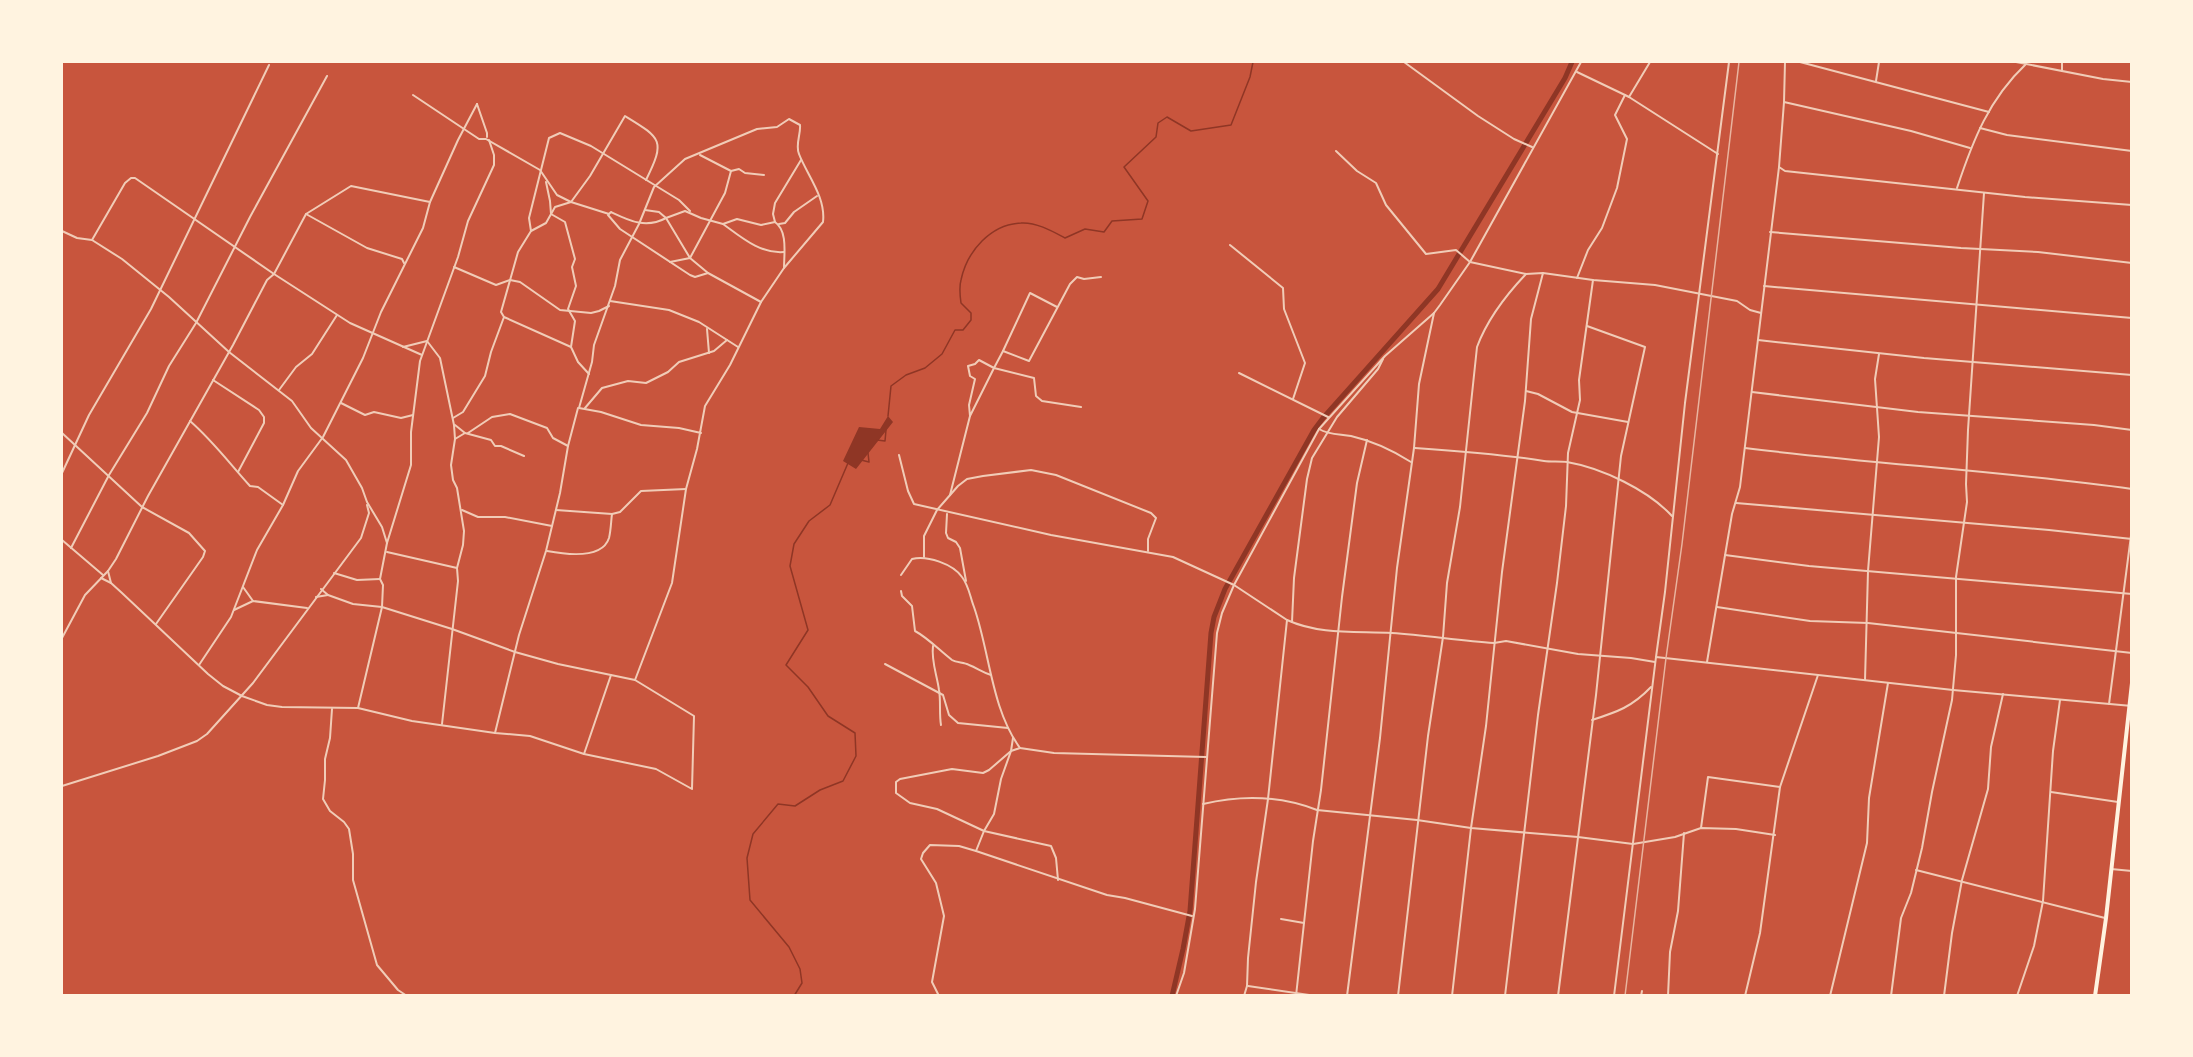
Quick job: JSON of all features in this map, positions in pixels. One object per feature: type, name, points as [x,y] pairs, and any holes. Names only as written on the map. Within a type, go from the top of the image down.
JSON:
[{"type":"main road","points":[[2095,996],[2132,683]]},
{"type":"street","points":[[1404,62],[1478,116],[1514,139],[1532,147]]},
{"type":"street","points":[[1176,996],[1184,973],[1193,916],[1217,633],[1222,613],[1234,585],[1319,429],[1385,356],[1434,313],[1470,262],[1581,62]]},
{"type":"street","points":[[1629,97],[1650,62]]},
{"type":"street","points":[[1614,996],[1729,62]]},
{"type":"street","points":[[1707,663],[1736,503],[1752,392],[1779,167],[1785,62]]},
{"type":"street","points":[[1800,62],[1989,111]]},
{"type":"street","points":[[1875,81],[1879,62]]},
{"type":"street","points":[[2016,62],[2132,82]]},
{"type":"street","points":[[2061,71],[2062,62]]},
{"type":"street","points":[[1956,189],[1970,147],[1989,111],[2001,91],[2026,64]]},
{"type":"street","points":[[62,472],[89,415],[139,331],[269,65]]},
{"type":"street","points":[[1577,72],[1629,97],[1718,154]]},
{"type":"street","points":[[71,548],[109,475],[147,413],[169,366],[196,323],[327,76]]},
{"type":"street","points":[[413,95],[479,139],[488,140],[540,170],[546,182],[550,214]]},
{"type":"street","points":[[1577,278],[1588,250],[1602,228],[1616,191],[1627,140],[1615,115],[1625,95]]},
{"type":"street","points":[[1784,102],[1970,147]]},
{"type":"street","points":[[199,665],[234,610],[257,550],[284,505],[298,471],[322,436],[340,403],[404,263],[423,228],[430,202],[463,129],[477,104],[494,155],[494,165],[468,220],[454,267],[422,355],[413,415],[411,465],[387,543],[380,579],[383,585],[382,608],[358,708]]},
{"type":"street","points":[[571,346],[504,316],[501,310],[520,249],[531,231],[546,223],[555,207],[571,202],[590,176],[625,116],[655,137],[658,147],[656,159],[646,180]]},
{"type":"street","points":[[495,733],[515,652],[546,551],[568,446],[589,374],[594,345],[609,306],[620,260],[639,224],[654,187],[681,162],[757,129],[777,127],[789,119],[800,125],[798,150],[818,196],[823,222],[784,268],[761,302],[725,374],[705,406],[701,433],[686,489],[672,583],[635,680]]},
{"type":"street","points":[[1980,128],[2007,135],[2132,151]]},
{"type":"street","points":[[531,231],[530,218],[546,142],[554,134],[566,134],[603,153],[654,187],[679,200],[699,217],[723,224],[755,246],[784,252]]},
{"type":"street","points":[[1336,151],[1357,171],[1376,183],[1386,205],[1424,254],[1429,255],[1454,249],[1470,262],[1526,274],[1543,273],[1655,285],[1737,301],[1750,310],[1761,313]]},
{"type":"street","points":[[699,154],[731,171],[739,169],[745,173],[764,175]]},
{"type":"street","points":[[775,222],[773,214],[775,203],[802,159]]},
{"type":"street","points":[[1779,167],[1785,171],[1838,178],[2132,205]]},
{"type":"street","points":[[690,258],[728,186],[731,171]]},
{"type":"street","points":[[92,240],[131,178],[161,195],[234,248],[337,315],[372,334],[422,355]]},
{"type":"street","points":[[546,182],[555,194],[571,202],[606,213],[611,212],[639,224],[659,222],[681,211],[690,211]]},
{"type":"street","points":[[62,642],[81,601],[108,571],[267,280],[274,274],[306,214],[351,186],[430,202]]},
{"type":"street","points":[[1891,996],[1901,918],[1911,893],[1947,728],[1953,690],[1956,577],[1967,502],[1966,470],[1984,193]]},
{"type":"street","points":[[723,224],[737,219],[761,225],[775,222],[785,223],[797,210],[818,196]]},
{"type":"street","points":[[645,210],[659,212],[666,218],[690,258],[708,273],[761,302]]},
{"type":"street","points":[[606,213],[618,227],[693,277],[708,273]]},
{"type":"street","points":[[306,214],[367,248],[402,259],[404,263]]},
{"type":"street","points":[[550,214],[565,222],[575,259],[572,267],[576,286],[568,305],[575,321],[571,346],[581,367],[589,374]]},
{"type":"street","points":[[779,224],[783,233],[784,268]]},
{"type":"street","points":[[62,231],[77,238],[92,240],[122,259],[229,352],[299,408],[311,428],[345,458],[353,470],[367,502],[382,527],[387,543]]},
{"type":"street","points":[[1770,232],[2074,255],[2132,263]]},
{"type":"street","points":[[1230,245],[1282,288],[1284,309],[1305,363],[1293,399]]},
{"type":"street","points":[[670,262],[690,258]]},
{"type":"street","points":[[454,267],[496,285],[510,280],[526,285],[558,309],[591,313],[609,306]]},
{"type":"street","points":[[1452,996],[1526,390],[1531,319],[1543,273]]},
{"type":"street","points":[[1398,996],[1443,637],[1447,583],[1460,507],[1477,347],[1480,337],[1508,294],[1526,274]]},
{"type":"street","points":[[1003,351],[1029,361],[1070,284],[1077,277],[1084,279],[1101,277]]},
{"type":"street","points":[[1505,996],[1538,715],[1566,506],[1567,462],[1580,400],[1579,380],[1593,280]]},
{"type":"street","points":[[1764,286],[2132,318]]},
{"type":"street","points":[[950,496],[970,416],[1030,293],[1057,307]]},
{"type":"street","points":[[610,301],[669,310],[691,318],[738,347]]},
{"type":"street","points":[[1347,996],[1380,738],[1390,633],[1414,448],[1419,384],[1434,313]]},
{"type":"street","points":[[279,390],[296,367],[312,354],[337,315]]},
{"type":"street","points":[[452,418],[463,412],[485,376],[490,352],[504,316]]},
{"type":"street","points":[[1558,996],[1600,655],[1618,480],[1644,345],[1587,326]]},
{"type":"street","points":[[707,327],[709,353]]},
{"type":"street","points":[[585,409],[602,388],[628,381],[644,384],[668,372],[680,362],[717,349],[727,340]]},
{"type":"street","points":[[1758,340],[2132,375]]},
{"type":"street","points":[[403,347],[427,341]]},
{"type":"street","points":[[427,341],[440,358],[454,424],[455,439],[451,465],[462,510],[463,545],[457,568],[458,581],[442,724]]},
{"type":"street","points":[[1865,680],[1868,571],[1879,437],[1875,379],[1879,353]]},
{"type":"street","points":[[1292,622],[1294,578],[1308,471],[1312,458],[1326,433],[1378,369],[1385,356]]},
{"type":"street","points":[[970,416],[969,405],[975,379],[970,376],[968,366],[979,360],[994,368],[1034,378],[1036,396],[1042,401],[1080,407]]},
{"type":"street","points":[[1239,373],[1328,417]]},
{"type":"street","points":[[213,380],[259,410],[264,417],[264,423],[238,472]]},
{"type":"street","points":[[1526,390],[1578,414],[1628,422]]},
{"type":"street","points":[[1752,392],[1970,416],[2132,430]]},
{"type":"street","points":[[340,403],[364,415],[374,412],[401,418],[413,415]]},
{"type":"street","points":[[579,408],[641,424],[701,433]]},
{"type":"street","points":[[455,439],[492,417],[510,414],[547,428],[553,438],[568,446]]},
{"type":"street","points":[[190,421],[220,450],[225,460],[250,486],[258,487],[284,505]]},
{"type":"street","points":[[454,424],[466,433],[491,440],[495,446],[501,446],[524,456]]},
{"type":"street","points":[[1319,429],[1326,433],[1367,440],[1412,462]]},
{"type":"street","points":[[62,433],[142,507],[189,533],[205,551],[156,624]]},
{"type":"street","points":[[1297,994],[1338,632],[1358,483],[1367,440]]},
{"type":"street","points":[[1744,447],[2063,479],[2132,489]]},
{"type":"street","points":[[1414,448],[1518,456],[1567,462],[1590,468],[1652,497],[1672,516]]},
{"type":"street","points":[[899,455],[908,491],[914,504],[1051,535],[1181,560],[1234,585],[1287,620],[1309,628],[1338,632],[1443,637],[1494,643],[1506,641],[1578,654],[1655,662]]},
{"type":"street","points":[[924,557],[924,536],[937,510],[958,486],[967,479],[1031,470],[1056,475],[1151,513],[1156,518],[1148,539],[1148,552]]},
{"type":"street","points":[[556,510],[612,514],[620,512],[641,491],[686,489]]},
{"type":"street","points":[[62,786],[158,756],[196,741],[207,734],[242,696],[361,538],[369,513],[367,502]]},
{"type":"street","points":[[1736,503],[2131,539]]},
{"type":"street","points":[[462,510],[478,517],[505,517],[552,526]]},
{"type":"street","points":[[947,512],[946,533],[948,538],[956,542],[960,548],[967,584],[992,675],[1008,728],[1020,748]]},
{"type":"street","points":[[546,551],[578,555],[603,547],[609,538],[612,514]]},
{"type":"street","points":[[2109,704],[2132,528]]},
{"type":"street","points":[[62,540],[223,686],[242,696],[274,706],[358,708],[412,721],[530,736],[584,754],[656,769],[692,789],[694,716],[635,680],[558,664],[515,652],[452,629],[382,608],[353,604],[328,595],[321,589]]},
{"type":"street","points":[[386,552],[457,568]]},
{"type":"street","points":[[1725,555],[1809,566],[2132,594]]},
{"type":"street","points":[[900,575],[912,559],[924,557],[956,570],[967,584]]},
{"type":"street","points":[[108,571],[111,583]]},
{"type":"street","points":[[334,573],[357,580],[380,579]]},
{"type":"street","points":[[243,587],[253,601]]},
{"type":"street","points":[[901,591],[902,597],[912,606],[915,630],[953,662],[968,664],[978,671],[992,675]]},
{"type":"street","points":[[315,597],[328,595]]},
{"type":"street","points":[[234,610],[253,601],[307,608]]},
{"type":"street","points":[[1717,607],[1810,621],[1868,623],[2132,653]]},
{"type":"street","points":[[1244,996],[1247,986],[1256,882],[1269,799],[1287,620]]},
{"type":"street","points":[[933,646],[932,654],[940,693],[941,725]]},
{"type":"street","points":[[1656,657],[1953,690],[2130,706]]},
{"type":"street","points":[[885,663],[943,695],[949,714],[958,723],[1008,728]]},
{"type":"street","points":[[584,754],[611,675]]},
{"type":"street","points":[[1745,996],[1760,933],[1780,787],[1818,675]]},
{"type":"street","points":[[1830,996],[1867,843],[1869,798],[1888,683]]},
{"type":"street","points":[[1592,720],[1623,710],[1652,687]]},
{"type":"street","points":[[1944,996],[1962,880],[1988,789],[1991,747],[2003,694]]},
{"type":"street","points":[[2017,996],[2034,946],[2043,901],[2053,752],[2060,699]]},
{"type":"street","points":[[332,709],[322,799],[330,811],[349,829],[354,861],[353,880],[377,965],[406,996]]},
{"type":"street","points":[[976,851],[994,814],[1000,779],[1011,751],[1012,738]]},
{"type":"street","points":[[1058,880],[1056,858],[1051,846],[984,831],[937,809],[910,803],[896,793],[896,782],[934,771],[952,769],[983,773],[1011,751],[1020,748],[1054,753],[1206,757]]},
{"type":"street","points":[[1701,828],[1708,777],[1780,787]]},
{"type":"street","points":[[2051,792],[2118,802]]},
{"type":"street","points":[[1203,804],[1235,798],[1269,799],[1317,810],[1633,844],[1656,841],[1701,828],[1736,829],[1775,835]]},
{"type":"street","points":[[1668,996],[1670,952],[1678,911],[1684,833]]},
{"type":"street","points":[[938,995],[932,982],[944,916],[936,883],[921,859],[930,845],[976,851],[1107,895],[1193,916]]},
{"type":"street","points":[[2110,869],[2132,872]]},
{"type":"street","points":[[1916,870],[2106,918]]},
{"type":"street","points":[[1281,920],[1304,923]]},
{"type":"street","points":[[1247,986],[1316,996]]},
{"type":"street","points":[[1641,991],[1641,996]]},
{"type":"shaded area","points":[[888,416],[893,422],[856,469],[843,461],[859,427],[880,429]]},
{"type":"waterway","points":[[888,416],[891,386],[906,375],[925,368],[942,354],[955,330],[963,330],[971,320],[971,313],[961,303],[960,283],[969,259],[982,241],[1000,228],[1021,223],[1038,225],[1065,238],[1085,229],[1104,232],[1112,221],[1142,219],[1148,201],[1124,167],[1156,137],[1158,123],[1167,117],[1191,131],[1231,125],[1250,77],[1253,62]]},
{"type":"waterway","points":[[1172,996],[1190,911],[1211,633],[1214,617],[1225,589],[1314,430],[1438,289],[1565,78],[1572,62]]},
{"type":"waterway","points":[[877,440],[885,441],[886,430]]},
{"type":"waterway","points":[[861,460],[869,462],[868,453]]},
{"type":"waterway","points":[[794,996],[802,983],[800,969],[789,947],[750,900],[747,858],[753,834],[778,804],[795,806],[820,790],[843,781],[856,756],[855,733],[828,716],[808,687],[786,665],[808,630],[790,566],[794,544],[809,521],[830,505],[848,463]]},
{"type":"railway","points":[[1625,996],[1682,544],[1739,62]]}]
